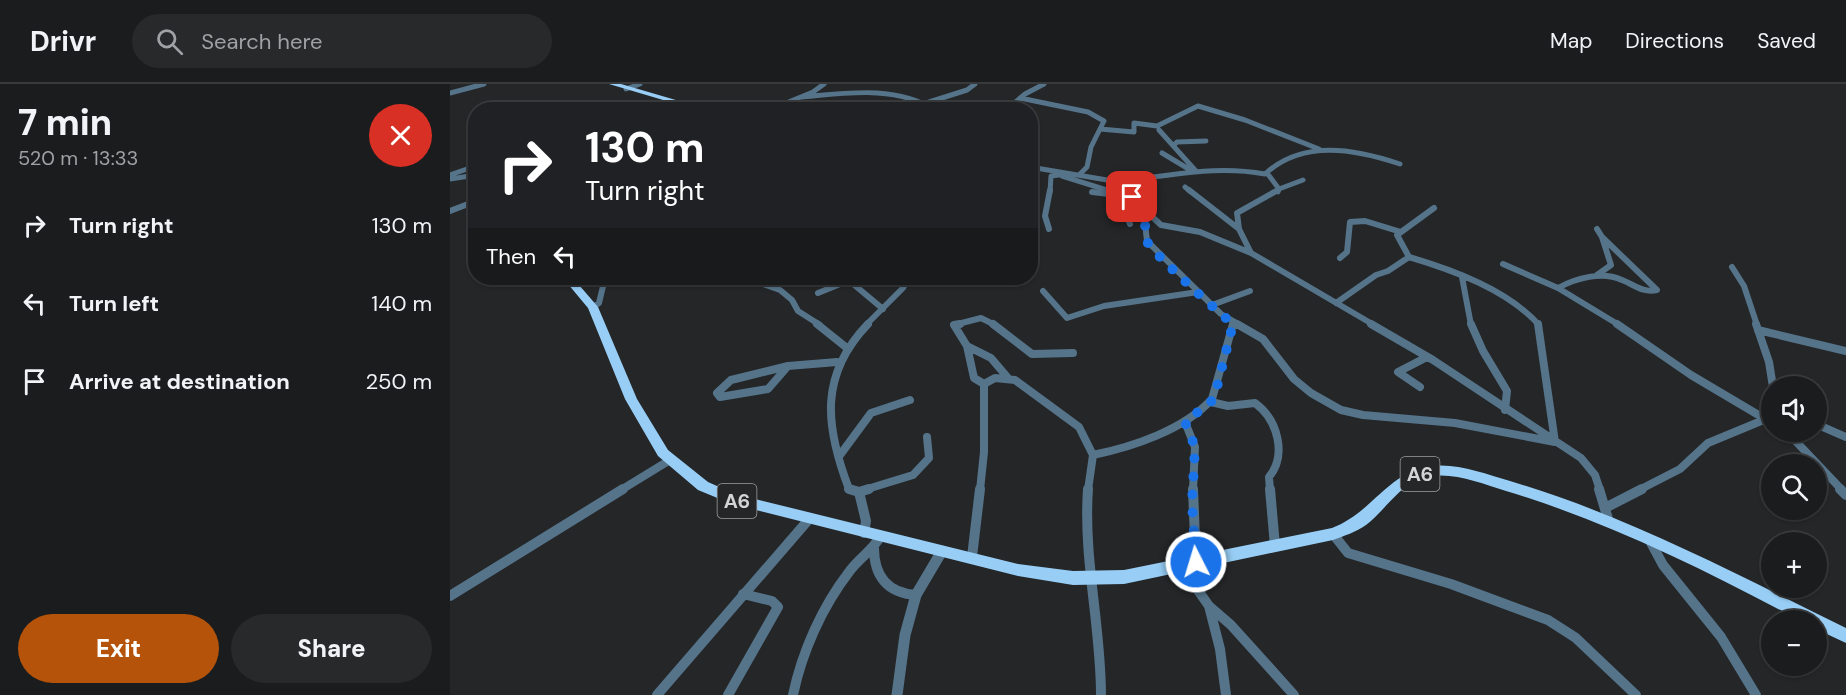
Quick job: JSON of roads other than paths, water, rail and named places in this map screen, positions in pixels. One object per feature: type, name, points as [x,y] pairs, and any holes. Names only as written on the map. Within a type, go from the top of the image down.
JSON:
[{"type":"highway","points":[[613,84],[676,102]]},
{"type":"highway","name":"A6","points":[[574,285],[592,307],[631,399],[648,431],[670,460],[704,486],[732,499],[864,532],[877,542],[942,551],[1018,570],[1090,579],[1124,577],[1333,534],[1360,521],[1403,481],[1419,474],[1437,471],[1475,477],[1607,513],[1648,537],[1794,610]]},
{"type":"highway","name":"A6","points":[[1827,626],[1846,636]]},
{"type":"street","points":[[452,94],[484,84]]},
{"type":"street","points":[[626,89],[640,84]]},
{"type":"street","points":[[789,102],[824,84]]},
{"type":"street","points":[[929,102],[967,90],[975,84]]},
{"type":"street","points":[[1015,102],[1044,84]]},
{"type":"street","points":[[802,97],[887,92],[929,100],[961,90]]},
{"type":"street","points":[[1020,98],[1038,102]]},
{"type":"street","points":[[921,99],[925,102]]},
{"type":"street","points":[[1038,102],[1096,115],[1104,121],[1091,147],[1087,167],[1079,175]]},
{"type":"street","points":[[1100,129],[1134,132],[1134,123],[1157,126],[1198,106],[1285,134],[1320,150]]},
{"type":"street","points":[[1159,130],[1193,170]]},
{"type":"street","points":[[1174,145],[1177,142],[1206,141]]},
{"type":"street","points":[[1267,173],[1276,164],[1310,149],[1371,153],[1400,164]]},
{"type":"street","points":[[1162,153],[1193,170]]},
{"type":"street","points":[[450,177],[468,169]]},
{"type":"street","points":[[1038,169],[1109,189],[1116,196],[1130,224]]},
{"type":"street","points":[[1049,229],[1044,216],[1052,183],[1051,176],[1061,174],[1113,181],[1148,179],[1193,170],[1237,169],[1267,173],[1279,189]]},
{"type":"street","points":[[450,177],[468,176]]},
{"type":"street","points":[[1251,253],[1239,229],[1237,213],[1279,189],[1303,180]]},
{"type":"street","points":[[1113,181],[1161,225],[1200,232],[1251,253],[1428,357],[1555,442],[1590,467],[1607,513],[1680,469],[1708,443],[1761,424]]},
{"type":"street","points":[[1185,187],[1239,229]]},
{"type":"street","points":[[1092,192],[1116,196]]},
{"type":"street","points":[[450,211],[468,204]]},
{"type":"street","points":[[1434,208],[1432,212],[1397,235],[1398,241],[1409,257],[1429,262],[1517,304],[1539,324],[1555,442]]},
{"type":"street","points":[[1148,212],[1145,223],[1147,241],[1233,324],[1263,339],[1294,379],[1311,393],[1341,410],[1363,415],[1455,423],[1555,442]]},
{"type":"street","points":[[1111,216],[1126,215]]},
{"type":"street","points":[[1340,258],[1347,252],[1350,222],[1365,221],[1401,232]]},
{"type":"street","points":[[1596,275],[1619,278],[1644,292],[1657,290],[1602,237],[1597,229]]},
{"type":"street","points":[[1558,288],[1596,275],[1611,265],[1602,237]]},
{"type":"street","points":[[1336,303],[1376,275],[1388,271],[1409,257]]},
{"type":"street","points":[[1503,264],[1558,288],[1622,325],[1691,375],[1761,416]]},
{"type":"street","points":[[1732,267],[1744,286],[1770,376]]},
{"type":"street","points":[[1462,277],[1462,289],[1474,337],[1489,358],[1496,378],[1507,391],[1505,410]]},
{"type":"street","points":[[592,307],[599,303],[603,285]]},
{"type":"street","points":[[766,285],[780,290],[792,300],[798,311],[829,331],[848,348]]},
{"type":"street","points":[[818,293],[837,285]]},
{"type":"street","points":[[857,285],[883,309]]},
{"type":"street","points":[[904,285],[837,362],[831,381],[829,406],[833,434],[849,489],[859,492],[918,471],[929,458],[927,437]]},
{"type":"street","points":[[1043,291],[1066,318],[1104,306],[1198,292]]},
{"type":"street","points":[[1212,305],[1250,291]]},
{"type":"street","points":[[984,384],[974,378],[967,346],[954,325],[981,318],[987,319],[1032,354],[1073,354]]},
{"type":"street","points":[[1094,455],[1185,422],[1211,402],[1233,324]]},
{"type":"street","points":[[1758,330],[1846,351]]},
{"type":"street","points":[[967,346],[985,354],[1004,369],[1008,378]]},
{"type":"street","points":[[1420,387],[1398,372],[1428,357]]},
{"type":"street","points":[[788,366],[768,389],[727,397],[720,397],[717,393],[730,380],[788,366],[824,361],[837,362]]},
{"type":"street","points":[[984,384],[995,378],[1008,378],[1022,386],[1079,427],[1094,455],[1086,512],[1090,579],[1100,636],[1101,695]]},
{"type":"street","points":[[972,557],[984,452],[984,384]]},
{"type":"street","points":[[840,455],[870,413],[910,400]]},
{"type":"street","points":[[1211,402],[1228,406],[1255,403],[1262,406],[1270,421],[1278,459],[1277,467],[1269,477],[1275,546]]},
{"type":"street","points":[[1185,422],[1195,447],[1192,503],[1196,562]]},
{"type":"street","points":[[1827,429],[1846,438]]},
{"type":"street","points":[[1796,442],[1846,495]]},
{"type":"street","points":[[450,596],[670,460]]},
{"type":"street","points":[[859,492],[866,521],[864,532]]},
{"type":"street","points":[[657,695],[810,518]]},
{"type":"street","points":[[1333,534],[1348,553],[1450,584],[1548,620],[1576,638],[1636,695]]},
{"type":"street","points":[[1648,537],[1655,554],[1705,614],[1756,695]]},
{"type":"street","points":[[877,542],[873,563],[877,576],[888,588],[902,595],[916,596]]},
{"type":"street","points":[[793,695],[802,664],[832,600],[848,572],[877,542]]},
{"type":"street","points":[[897,695],[905,634],[916,596],[942,551]]},
{"type":"street","points":[[1181,566],[1209,606],[1230,625],[1294,695]]},
{"type":"street","points":[[728,695],[777,607],[772,601],[743,594]]},
{"type":"street","points":[[1209,606],[1220,649],[1226,695]]}]
